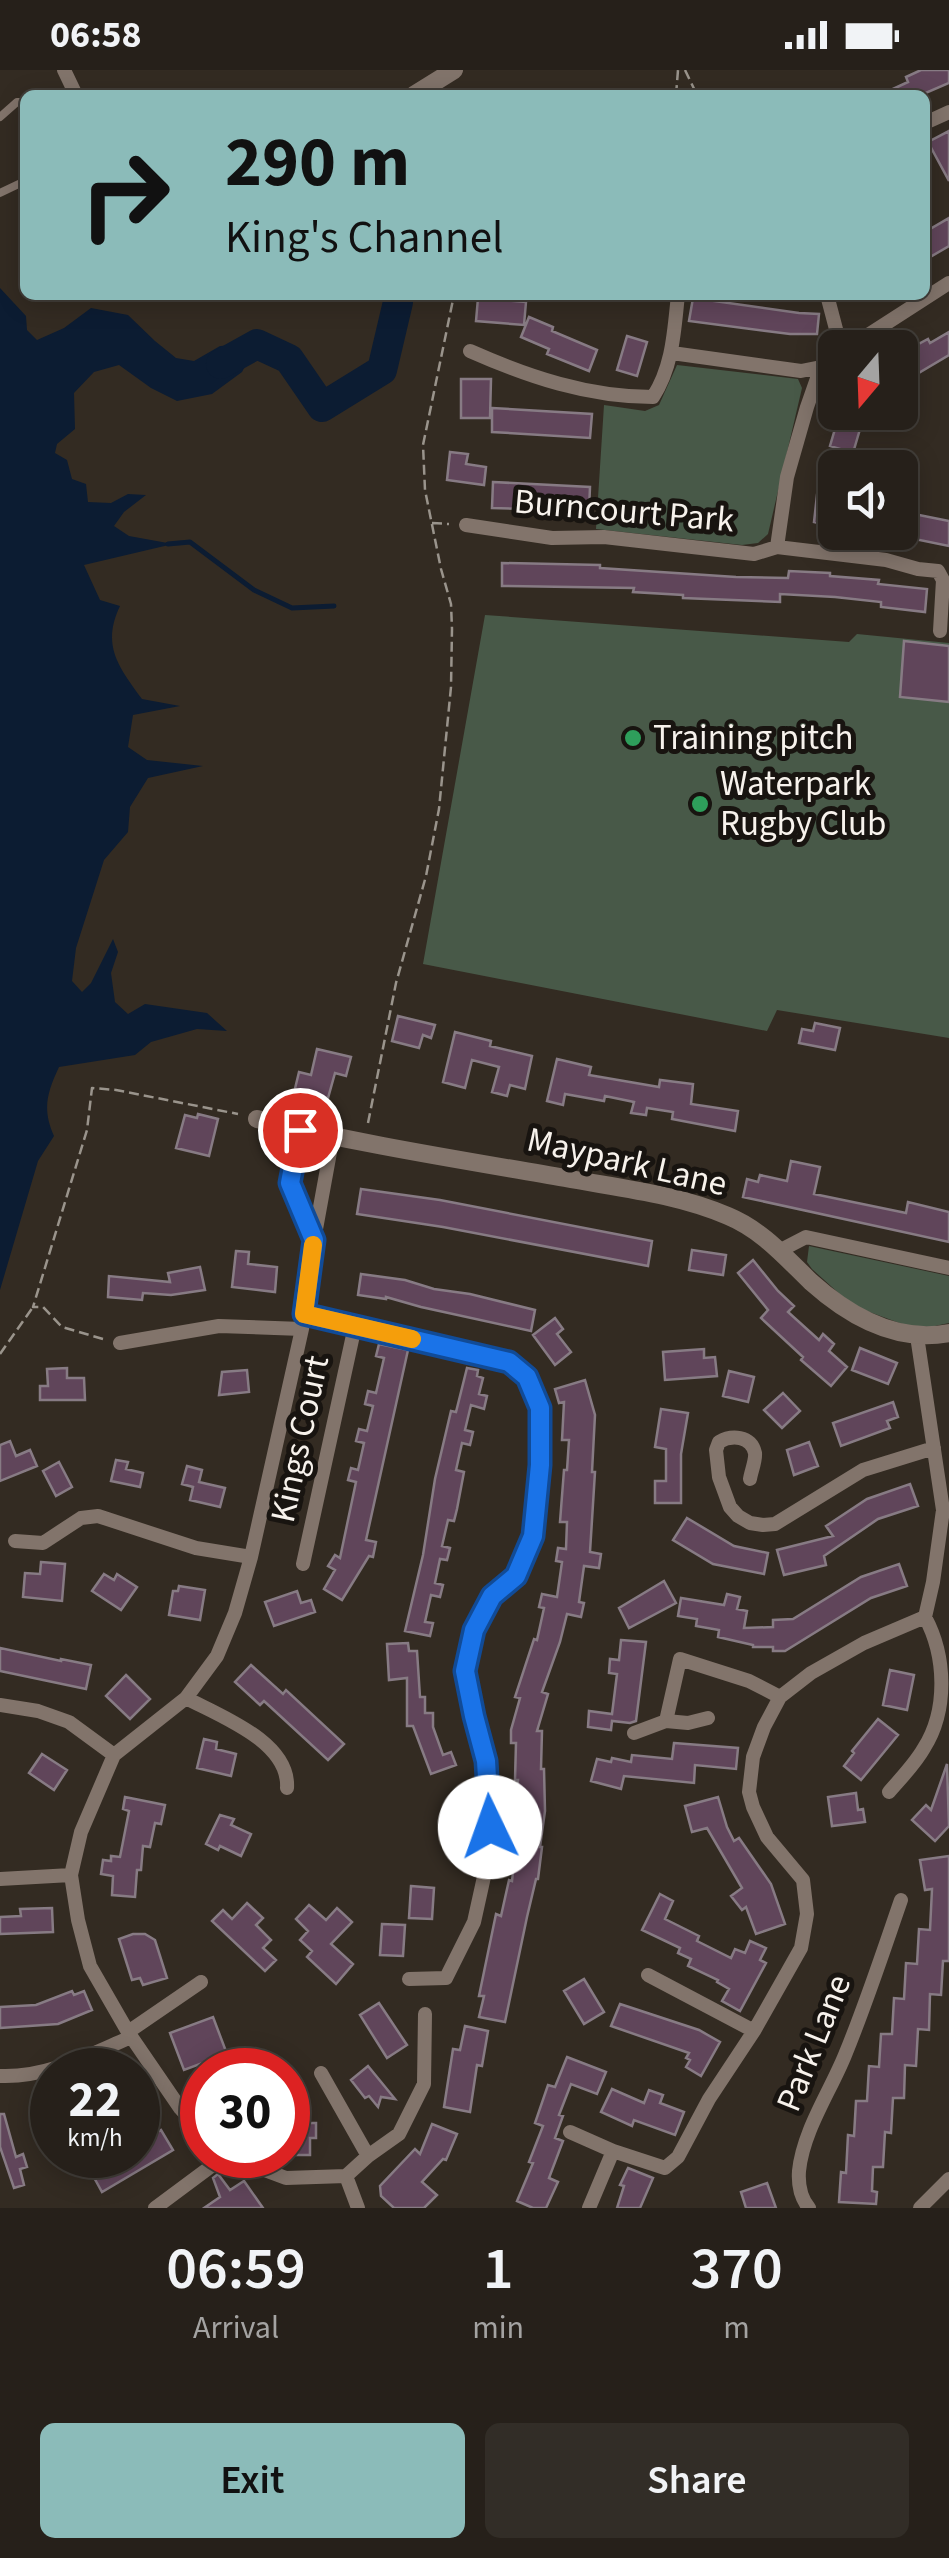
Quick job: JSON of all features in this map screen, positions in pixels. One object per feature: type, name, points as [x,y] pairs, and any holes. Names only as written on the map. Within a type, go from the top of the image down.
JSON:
[{"type":"street","points":[[422,90],[454,70]]},
{"type":"street","points":[[470,352],[518,372],[576,389],[619,397],[653,397],[672,353],[677,300]]},
{"type":"street","points":[[829,300],[839,330]]},
{"type":"street","points":[[874,330],[923,300]]},
{"type":"street","points":[[672,353],[801,371],[818,367]]},
{"type":"street","points":[[776,547],[787,478],[818,376]]},
{"type":"street","name":"Burncourt Park","points":[[466,525],[552,538],[604,538],[754,554],[776,547],[886,560],[938,571],[942,580],[940,630]]},
{"type":"street","name":"Maypark Lane","points":[[257,1119],[679,1200],[738,1220],[856,1315],[887,1329],[918,1336],[949,1333]]},
{"type":"street","points":[[300,1130],[290,1183],[314,1240]]},
{"type":"street","points":[[180,2108],[130,2035],[90,1966],[71,1875],[81,1832],[114,1755],[186,1698],[217,1656],[235,1613],[252,1557],[303,1322],[333,1136]]},
{"type":"street","points":[[780,1250],[806,1237],[949,1268]]},
{"type":"street","name":"Kings Court","points":[[120,1343],[219,1326],[303,1322],[355,1326],[509,1362],[527,1377],[540,1408],[540,1465],[533,1536],[516,1576],[492,1596],[474,1630],[465,1671],[486,1761],[491,1844],[484,1884],[474,1922],[446,1978],[409,1980]]},
{"type":"street","name":"Kings Court","points":[[304,1564],[355,1326]]},
{"type":"street","points":[[889,1792],[923,1750],[940,1706],[942,1687],[934,1634],[925,1617],[943,1510],[918,1336]]},
{"type":"street","points":[[750,1480],[755,1454],[752,1448],[733,1436],[719,1442],[719,1477],[730,1507],[750,1522],[776,1524],[864,1470],[934,1448]]},
{"type":"street","points":[[14,1541],[43,1543],[80,1518],[98,1516],[196,1548],[252,1557]]},
{"type":"street","points":[[570,2132],[665,2168],[678,2157],[800,1948],[808,1914],[803,1880],[768,1837],[752,1807],[749,1792],[754,1757],[764,1728],[780,1697],[812,1673],[864,1643],[925,1617]]},
{"type":"street","points":[[666,1721],[680,1660],[749,1681],[780,1697]]},
{"type":"street","points":[[186,1698],[254,1735],[275,1752],[285,1767],[286,1788]]},
{"type":"street","points":[[0,1705],[38,1711],[69,1722],[114,1755]]},
{"type":"street","points":[[634,1733],[666,1721],[688,1723],[708,1718]]},
{"type":"street","points":[[0,1879],[71,1875]]},
{"type":"street","name":"Park Lane","points":[[809,2208],[799,2187],[802,2157],[846,2054],[902,1900]]},
{"type":"street","points":[[648,1975],[754,2031]]},
{"type":"street","points":[[0,2076],[42,2073],[130,2035],[202,1982]]},
{"type":"street","points":[[310,2177],[346,2176],[399,2134],[424,2084],[425,2014]]},
{"type":"street","points":[[321,2073],[368,2156]]},
{"type":"street","points":[[589,2208],[613,2151]]},
{"type":"street","points":[[346,2176],[358,2208]]},
{"type":"street","points":[[155,2208],[195,2178]]},
{"type":"street","points":[[920,2208],[949,2179]]},
{"type":"lane","points":[[0,117],[20,102]]},
{"type":"path","points":[[364,1142],[396,984],[440,809],[451,687],[451,604],[426,490],[423,445],[453,300]]},
{"type":"path","points":[[432,523],[466,525]]},
{"type":"path","points":[[0,1354],[33,1307],[87,1130],[92,1088],[212,1107],[257,1119]]},
{"type":"path","points":[[33,1307],[43,1307],[62,1327],[120,1343]]},
{"type":"green space","points":[[677,365],[798,379],[802,388],[768,534],[758,543],[742,545],[596,529],[604,405],[645,411],[659,405]]},
{"type":"green space","name":"Waterpark Rugby Club","points":[[485,615],[849,642],[857,634],[949,643],[949,1038],[777,1010],[767,1031],[423,964]]},
{"type":"green space","points":[[809,1246],[949,1276],[949,1323],[930,1327],[905,1325],[864,1310],[812,1269],[807,1262]]},
{"type":"water","points":[[0,288],[26,316],[27,330],[37,340],[64,328],[91,308],[128,315],[176,358],[194,361],[220,346],[257,344],[242,372],[212,394],[177,401],[119,365],[94,372],[74,393],[75,429],[57,444],[55,453],[67,460],[72,479],[86,484],[88,502],[111,503],[128,494],[146,495],[124,512],[114,526],[129,536],[173,544],[84,565],[100,600],[120,606],[112,633],[113,645],[126,677],[142,699],[180,706],[133,715],[128,747],[147,760],[203,766],[148,778],[130,807],[128,832],[104,860],[76,948],[72,981],[82,992],[91,983],[113,939],[118,952],[111,973],[115,1002],[128,1014],[145,1004],[207,1013],[227,1031],[197,1029],[151,1042],[135,1055],[59,1067],[48,1101],[54,1136],[38,1161],[0,1290]]},
{"type":"building","points":[[921,70],[949,70],[949,83],[930,91],[891,90],[908,82],[906,77]]},
{"type":"building","points":[[949,131],[949,181],[930,146],[930,141]]},
{"type":"building","points":[[949,218],[949,246],[930,257],[930,229]]},
{"type":"building","points":[[478,300],[526,302],[524,325],[476,321]]},
{"type":"building","points":[[693,300],[819,314],[817,334],[689,321]]},
{"type":"building","points":[[529,317],[597,350],[589,371],[547,354],[549,349],[521,337]]},
{"type":"building","points":[[949,332],[949,355],[918,373],[918,344],[928,339],[930,343]]},
{"type":"building","points":[[627,336],[647,342],[637,376],[617,370]]},
{"type":"building","points":[[461,379],[491,379],[490,418],[461,418]]},
{"type":"building","points":[[492,408],[592,414],[590,438],[492,432]]},
{"type":"building","points":[[835,430],[860,430],[854,450],[830,446]]},
{"type":"building","points":[[450,452],[468,454],[466,464],[486,467],[484,485],[447,480]]},
{"type":"building","points":[[493,482],[590,487],[589,511],[492,508]]},
{"type":"building","points":[[817,495],[818,523],[814,522]]},
{"type":"building","points":[[918,515],[949,521],[949,546],[918,540]]},
{"type":"building","points":[[502,563],[600,565],[736,577],[788,578],[789,571],[830,573],[879,580],[878,584],[927,589],[925,612],[835,597],[780,594],[780,602],[683,598],[633,592],[634,588],[502,586]]},
{"type":"building","points":[[904,641],[949,646],[949,702],[900,697]]},
{"type":"building","points":[[398,1016],[435,1025],[431,1038],[423,1035],[419,1048],[392,1041]]},
{"type":"building","points":[[815,1023],[840,1028],[835,1050],[799,1043],[802,1029],[813,1031]]},
{"type":"building","points":[[455,1032],[532,1056],[525,1089],[510,1085],[507,1096],[492,1092],[499,1067],[472,1060],[465,1088],[443,1082]]},
{"type":"building","points":[[317,1049],[351,1057],[346,1076],[335,1073],[317,1120],[283,1112],[287,1095],[293,1097],[299,1072],[311,1075]]},
{"type":"building","points":[[557,1059],[591,1067],[589,1075],[659,1087],[660,1080],[693,1084],[691,1104],[738,1111],[735,1131],[672,1119],[673,1112],[647,1108],[646,1115],[631,1113],[634,1102],[605,1096],[604,1101],[565,1094],[563,1105],[547,1101]]},
{"type":"building","points":[[198,1114],[218,1119],[209,1156],[176,1148],[185,1115],[197,1118]]},
{"type":"building","points":[[791,1161],[820,1167],[814,1194],[906,1213],[908,1202],[949,1212],[949,1242],[743,1197],[747,1179],[758,1182],[760,1175],[787,1181]]},
{"type":"building","points":[[361,1189],[440,1200],[652,1241],[648,1266],[357,1214]]},
{"type":"building","points":[[692,1250],[726,1255],[723,1275],[689,1270]]},
{"type":"building","points":[[236,1251],[249,1252],[248,1264],[277,1267],[275,1292],[232,1287]]},
{"type":"building","points":[[753,1260],[794,1306],[788,1312],[819,1340],[823,1334],[834,1344],[829,1351],[847,1367],[831,1386],[761,1318],[768,1310],[738,1273]]},
{"type":"building","points":[[200,1267],[205,1290],[171,1295],[143,1293],[142,1300],[108,1297],[109,1276],[170,1282],[168,1273]]},
{"type":"building","points":[[361,1274],[405,1280],[535,1310],[531,1331],[386,1297],[358,1295]]},
{"type":"building","points":[[555,1318],[563,1329],[557,1334],[571,1352],[555,1365],[533,1335]]},
{"type":"building","points":[[379,1344],[408,1350],[366,1540],[376,1542],[373,1557],[369,1556],[342,1600],[324,1589],[335,1570],[328,1566],[335,1555],[340,1558],[356,1482],[348,1480],[351,1468],[358,1470],[364,1443],[356,1441],[359,1429],[367,1431],[373,1406],[365,1404],[368,1391],[376,1393],[384,1358],[376,1356]]},
{"type":"building","points":[[860,1348],[897,1363],[888,1384],[852,1370]]},
{"type":"building","points":[[704,1349],[704,1358],[715,1357],[717,1376],[665,1380],[663,1352]]},
{"type":"building","points":[[67,1368],[67,1378],[84,1378],[85,1400],[40,1400],[40,1386],[48,1386],[47,1369]]},
{"type":"building","points":[[467,1368],[478,1370],[477,1376],[483,1378],[479,1394],[487,1396],[484,1409],[471,1405],[465,1430],[473,1432],[470,1445],[462,1443],[456,1470],[464,1472],[454,1521],[448,1520],[442,1546],[450,1548],[447,1560],[440,1559],[435,1583],[443,1585],[440,1597],[431,1595],[425,1622],[433,1623],[430,1636],[405,1631],[451,1411],[456,1412]]},
{"type":"building","points":[[247,1370],[249,1392],[219,1395],[222,1372]]},
{"type":"building","points":[[729,1371],[754,1377],[748,1402],[723,1396]]},
{"type":"building","points":[[585,1380],[595,1415],[590,1552],[601,1554],[599,1568],[584,1566],[581,1617],[567,1614],[542,1692],[548,1694],[537,1731],[542,1731],[544,1769],[542,1847],[505,2022],[479,2017],[484,1996],[479,1996],[496,1914],[501,1916],[509,1880],[512,1881],[515,1855],[510,1854],[518,1780],[516,1743],[511,1743],[511,1730],[520,1698],[515,1697],[534,1639],[537,1640],[544,1608],[539,1607],[542,1594],[557,1597],[562,1562],[556,1561],[558,1548],[566,1549],[567,1522],[560,1522],[569,1440],[562,1440],[564,1402],[559,1403],[555,1389]]},
{"type":"building","points":[[783,1393],[800,1411],[782,1428],[764,1410]]},
{"type":"building","points":[[893,1402],[898,1417],[887,1421],[890,1428],[841,1446],[833,1423]]},
{"type":"building","points":[[661,1409],[688,1413],[681,1454],[681,1503],[655,1503],[655,1481],[666,1481],[666,1449],[655,1447]]},
{"type":"building","points":[[10,1441],[16,1456],[30,1450],[37,1466],[0,1481],[0,1445]]},
{"type":"building","points":[[809,1442],[818,1466],[794,1475],[787,1450]]},
{"type":"building","points":[[116,1460],[128,1462],[126,1469],[143,1473],[140,1487],[111,1481]]},
{"type":"building","points":[[59,1462],[72,1487],[56,1496],[43,1471]]},
{"type":"building","points":[[187,1466],[202,1470],[199,1482],[225,1488],[220,1507],[190,1500],[193,1487],[182,1484]]},
{"type":"building","points":[[910,1484],[918,1506],[878,1519],[824,1556],[826,1565],[784,1575],[777,1550],[833,1536],[826,1526],[867,1499]]},
{"type":"building","points":[[687,1518],[734,1546],[768,1553],[764,1574],[713,1564],[673,1540]]},
{"type":"building","points":[[41,1562],[65,1564],[62,1601],[23,1597],[25,1573],[40,1574]]},
{"type":"building","points":[[899,1564],[907,1586],[871,1598],[785,1651],[718,1637],[719,1630],[696,1626],[697,1619],[678,1616],[681,1598],[724,1605],[727,1594],[740,1597],[737,1609],[747,1611],[744,1628],[773,1627],[773,1620],[793,1619],[861,1577]]},
{"type":"building","points":[[104,1574],[114,1580],[117,1574],[137,1587],[121,1610],[92,1591]]},
{"type":"building","points":[[664,1581],[676,1603],[629,1628],[619,1608]]},
{"type":"building","points":[[179,1586],[205,1590],[200,1620],[169,1615],[173,1591],[178,1591]]},
{"type":"building","points":[[297,1591],[301,1603],[311,1600],[315,1612],[274,1626],[265,1602]]},
{"type":"building","points":[[621,1640],[646,1642],[636,1721],[612,1721],[611,1730],[588,1727],[589,1711],[612,1714],[617,1674],[609,1673],[610,1659],[619,1660]]},
{"type":"building","points":[[408,1643],[409,1651],[417,1651],[425,1713],[433,1713],[433,1727],[443,1755],[451,1752],[456,1765],[431,1774],[413,1726],[407,1726],[407,1678],[389,1680],[387,1644]]},
{"type":"building","points":[[0,1648],[91,1665],[86,1689],[0,1671]]},
{"type":"building","points":[[251,1665],[283,1694],[286,1690],[344,1744],[328,1760],[264,1701],[260,1705],[235,1682]]},
{"type":"building","points":[[890,1670],[914,1675],[907,1710],[883,1705]]},
{"type":"building","points":[[126,1675],[150,1699],[130,1719],[106,1696]]},
{"type":"building","points":[[878,1719],[898,1735],[861,1780],[844,1766]]},
{"type":"building","points":[[204,1739],[217,1742],[216,1749],[236,1754],[231,1776],[197,1768]]},
{"type":"building","points":[[674,1743],[738,1748],[736,1769],[695,1765],[694,1783],[624,1776],[621,1789],[591,1781],[597,1759],[631,1762],[632,1755],[672,1759]]},
{"type":"building","points":[[42,1754],[67,1770],[54,1790],[29,1773]]},
{"type":"building","points":[[947,1764],[949,1826],[935,1841],[912,1820],[926,1805],[931,1810]]},
{"type":"building","points":[[856,1793],[858,1810],[863,1809],[865,1822],[832,1826],[828,1797]]},
{"type":"building","points":[[125,1797],[165,1805],[161,1824],[155,1823],[150,1847],[143,1846],[135,1897],[112,1895],[113,1876],[101,1874],[103,1860],[120,1857],[129,1811],[123,1809]]},
{"type":"building","points":[[718,1797],[734,1841],[739,1838],[771,1884],[785,1924],[756,1934],[746,1907],[742,1910],[731,1896],[742,1888],[707,1828],[692,1832],[685,1806]]},
{"type":"building","points":[[220,1815],[234,1819],[231,1825],[251,1834],[241,1856],[206,1844]]},
{"type":"building","points":[[949,1856],[949,1961],[943,1961],[941,1995],[930,1994],[929,2030],[918,2029],[916,2066],[905,2065],[904,2098],[893,2098],[891,2133],[885,2132],[883,2167],[873,2167],[876,2204],[839,2202],[841,2172],[846,2173],[848,2135],[854,2136],[856,2101],[867,2101],[869,2066],[879,2067],[881,2034],[892,2034],[894,1998],[904,1999],[906,1963],[917,1964],[919,1929],[930,1930],[932,1889],[925,1890],[920,1860]]},
{"type":"building","points":[[411,1886],[434,1888],[432,1919],[409,1918]]},
{"type":"building","points":[[660,1894],[673,1901],[665,1919],[699,1936],[697,1941],[731,1958],[735,1949],[745,1953],[750,1941],[766,1948],[760,1960],[766,1963],[740,2011],[722,2001],[729,1989],[688,1966],[691,1959],[678,1953],[680,1948],[642,1930]]},
{"type":"building","points":[[247,1903],[263,1918],[256,1925],[271,1940],[263,1948],[276,1960],[265,1971],[212,1921],[223,1910],[232,1919]]},
{"type":"building","points":[[309,1905],[326,1920],[337,1908],[352,1922],[331,1944],[353,1964],[336,1984],[307,1957],[312,1951],[300,1940],[308,1931],[296,1919]]},
{"type":"building","points":[[52,1908],[53,1932],[0,1934],[0,1917],[21,1916],[20,1909]]},
{"type":"building","points":[[382,1924],[405,1925],[403,1956],[380,1955]]},
{"type":"building","points":[[145,1934],[155,1940],[167,1978],[143,1985],[140,1978],[132,1980],[119,1939]]},
{"type":"building","points":[[584,1979],[604,2012],[584,2024],[564,1991]]},
{"type":"building","points":[[72,1991],[74,1995],[84,1991],[92,2010],[58,2024],[0,2028],[0,2007],[36,2005]]},
{"type":"building","points":[[379,2003],[407,2045],[387,2058],[360,2015]]},
{"type":"building","points":[[620,2004],[699,2030],[720,2042],[701,2076],[686,2067],[689,2053],[611,2026]]},
{"type":"building","points":[[213,2017],[225,2048],[180,2048],[180,2059],[170,2033]]},
{"type":"building","points":[[465,2026],[488,2031],[482,2066],[477,2065],[470,2112],[444,2107],[453,2049],[460,2050]]},
{"type":"building","points":[[567,2057],[606,2072],[597,2094],[571,2084],[555,2138],[563,2141],[549,2178],[558,2182],[546,2208],[533,2208],[517,2201],[543,2126],[535,2123],[548,2085],[555,2087]]},
{"type":"building","points":[[368,2066],[395,2099],[381,2097],[378,2107],[369,2096],[365,2098],[351,2080]]},
{"type":"building","points":[[612,2089],[644,2103],[649,2090],[663,2095],[660,2103],[684,2112],[675,2135],[634,2120],[632,2126],[601,2112]]},
{"type":"building","points":[[0,2114],[4,2114],[16,2157],[23,2154],[27,2167],[20,2169],[24,2185],[14,2188],[0,2147]]},
{"type":"building","points":[[310,2123],[316,2123],[316,2138],[310,2138]]},
{"type":"building","points":[[432,2124],[457,2134],[446,2160],[422,2182],[437,2195],[424,2208],[394,2208],[381,2196],[380,2186],[415,2149],[420,2154]]},
{"type":"building","points":[[160,2131],[173,2150],[160,2158]]},
{"type":"building","points":[[628,2168],[653,2178],[640,2208],[617,2208],[624,2186],[620,2185]]},
{"type":"building","points":[[94,2178],[126,2178],[102,2192]]},
{"type":"building","points":[[213,2178],[221,2178],[230,2190],[244,2181],[263,2208],[204,2208],[220,2197]]},
{"type":"building","points":[[767,2183],[776,2208],[746,2208],[741,2192]]},
{"type":"waterway","points":[[221,364],[257,344],[289,359],[322,407],[382,370],[398,300]]},
{"type":"waterway","points":[[168,544],[190,542],[254,590],[292,608],[334,606]]},
{"type":"slow traffic","points":[[313,1245],[304,1314],[412,1339]]},
{"type":"place","name":"Training pitch","points":[[633,738]]},
{"type":"place","name":"Waterpark Rugby Club","points":[[700,804]]},
{"type":"route","points":[[300,1130],[290,1183],[314,1240],[304,1314],[509,1362],[527,1377],[540,1408],[540,1465],[533,1536],[516,1576],[492,1596],[474,1630],[465,1671],[486,1761],[490,1827]]}]
